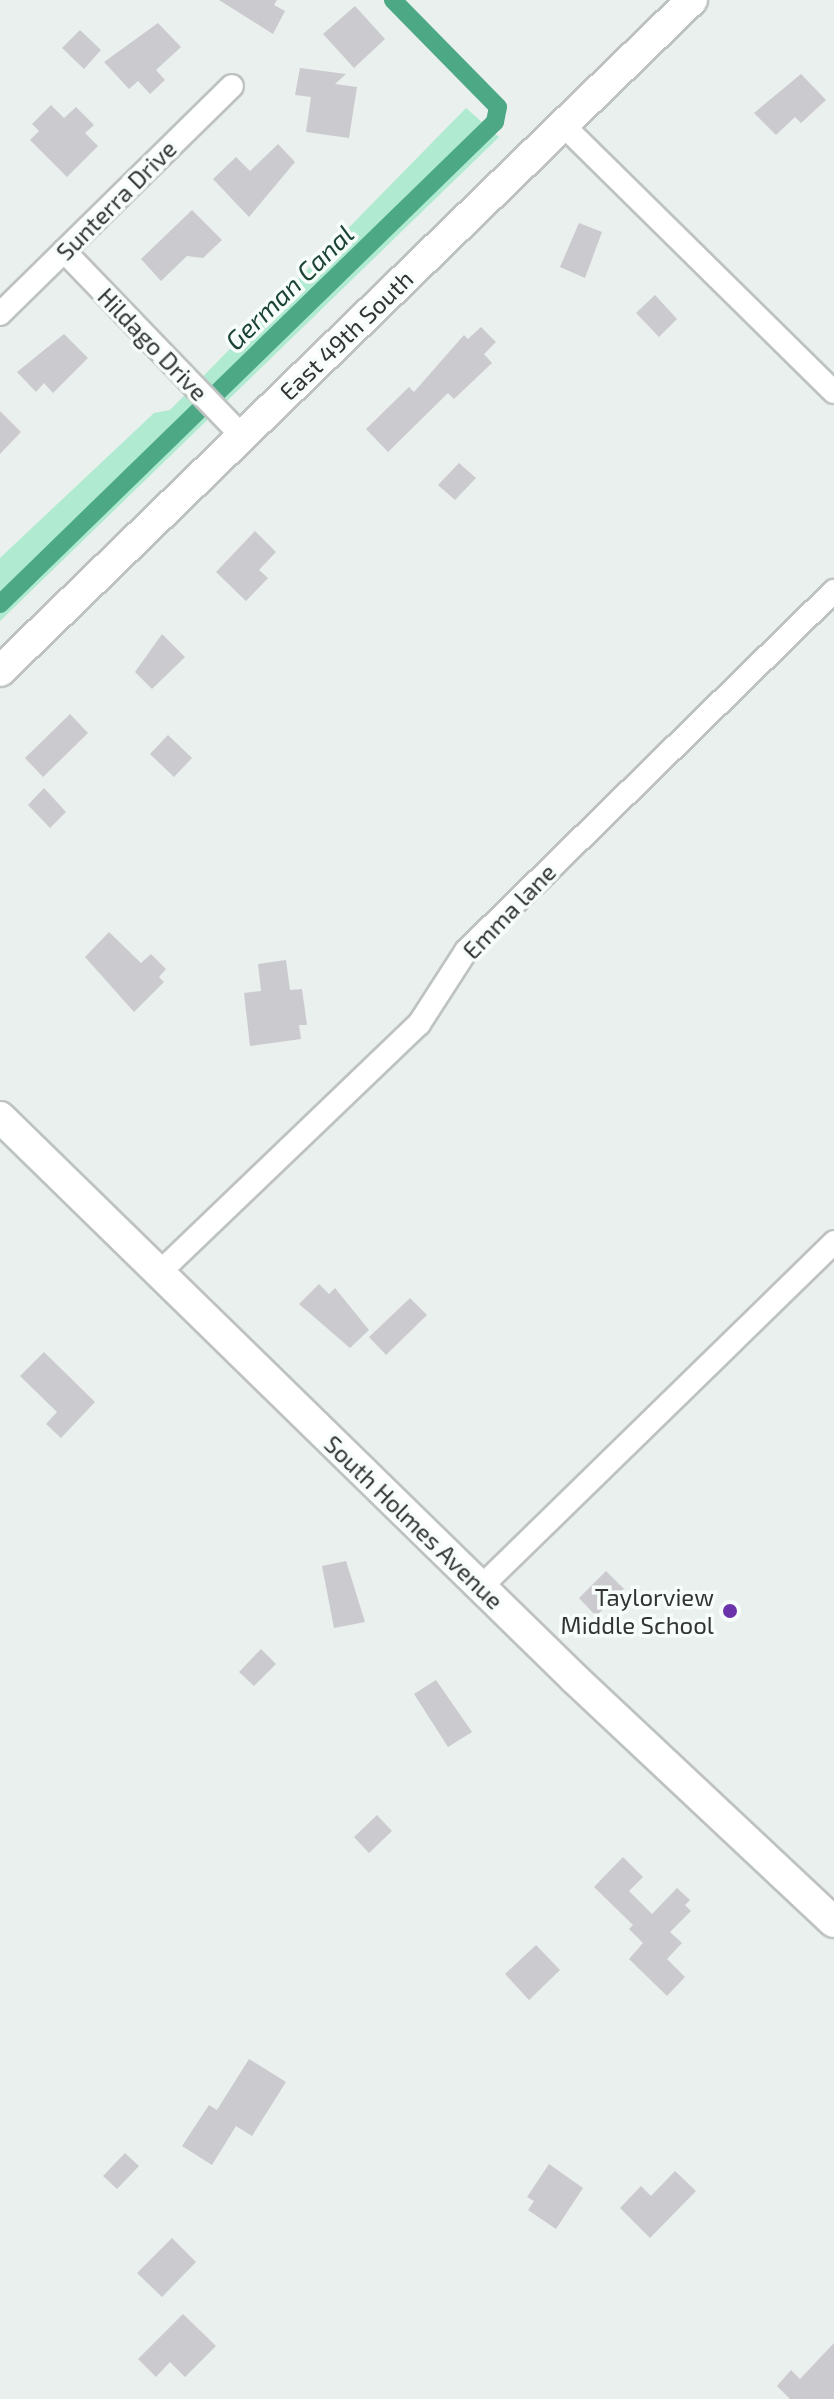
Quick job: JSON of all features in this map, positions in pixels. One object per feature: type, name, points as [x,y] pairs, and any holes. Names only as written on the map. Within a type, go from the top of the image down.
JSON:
[{"type":"street","name":"East 49th South","points":[[0,671],[692,0]]},
{"type":"street","name":"Sunterra Drive","points":[[0,314],[232,86]]},
{"type":"street","points":[[563,125],[834,392]]},
{"type":"street","name":"Hildago Drive","points":[[64,251],[242,436]]},
{"type":"street","name":"Emma lane","points":[[159,1273],[419,1024],[466,951],[834,591]]},
{"type":"street","name":"South Holmes Avenue","points":[[0,1117],[481,1587],[834,1922]]},
{"type":"street","points":[[481,1587],[834,1242]]},
{"type":"green space","points":[[466,108],[499,137],[0,621],[0,558],[154,413],[170,410]]},
{"type":"building","points":[[219,0],[277,0],[274,5],[285,11],[273,34]]},
{"type":"building","points":[[355,6],[385,39],[354,68],[323,34]]},
{"type":"building","points":[[158,23],[181,47],[156,70],[165,80],[150,94],[138,81],[129,89],[104,62]]},
{"type":"building","points":[[80,30],[101,50],[84,69],[62,48]]},
{"type":"building","points":[[300,68],[346,74],[335,84],[357,87],[349,138],[306,132],[311,97],[295,95]]},
{"type":"building","points":[[801,74],[826,100],[801,123],[795,117],[776,135],[754,113]]},
{"type":"building","points":[[51,105],[64,118],[76,107],[94,125],[85,133],[98,146],[67,177],[30,140],[39,131],[32,124]]},
{"type":"building","points":[[278,144],[295,162],[249,217],[213,179],[236,157],[250,171]]},
{"type":"building","points":[[192,210],[222,240],[203,258],[187,256],[161,281],[141,259]]},
{"type":"building","points":[[579,223],[602,232],[585,278],[560,267]]},
{"type":"building","points":[[655,295],[677,319],[659,337],[636,313]]},
{"type":"building","points":[[481,327],[496,342],[484,354],[492,363],[454,399],[448,393],[388,452],[366,429],[409,387],[414,392],[464,335],[468,339]]},
{"type":"building","points":[[64,334],[88,358],[53,393],[44,383],[36,392],[17,372]]},
{"type":"building","points":[[0,411],[21,432],[0,454]]},
{"type":"building","points":[[459,463],[476,478],[455,500],[438,485]]},
{"type":"building","points":[[255,531],[276,552],[259,570],[268,578],[246,601],[216,572]]},
{"type":"building","points":[[162,634],[185,657],[152,689],[135,672]]},
{"type":"building","points":[[70,714],[88,733],[43,777],[25,758]]},
{"type":"building","points":[[168,735],[192,758],[174,777],[150,754]]},
{"type":"building","points":[[44,788],[66,812],[50,828],[28,805]]},
{"type":"building","points":[[109,932],[141,963],[151,954],[166,969],[159,977],[164,982],[134,1012],[85,957]]},
{"type":"building","points":[[286,960],[290,990],[302,989],[307,1025],[299,1025],[301,1039],[250,1046],[244,993],[261,991],[258,964]]},
{"type":"building","points":[[319,1284],[329,1294],[335,1288],[369,1330],[350,1348],[299,1304]]},
{"type":"building","points":[[410,1298],[427,1315],[386,1355],[369,1337]]},
{"type":"building","points":[[44,1352],[95,1402],[61,1438],[46,1424],[57,1412],[20,1376]]},
{"type":"building","points":[[346,1561],[365,1622],[334,1628],[322,1566]]},
{"type":"building","points":[[606,1571],[624,1589],[596,1616],[579,1598]]},
{"type":"building","points":[[261,1649],[276,1664],[254,1686],[239,1672]]},
{"type":"building","points":[[436,1680],[472,1732],[448,1747],[414,1694]]},
{"type":"building","points":[[377,1815],[392,1831],[369,1853],[354,1837]]},
{"type":"building","points":[[623,1857],[643,1877],[629,1891],[652,1914],[677,1888],[690,1900],[685,1905],[691,1911],[670,1932],[682,1943],[667,1959],[685,1977],[667,1996],[629,1959],[643,1943],[629,1929],[633,1925],[594,1887]]},
{"type":"building","points":[[536,1945],[560,1970],[529,2000],[505,1974]]},
{"type":"building","points":[[249,2059],[286,2082],[252,2136],[236,2126],[212,2165],[182,2146],[209,2105],[217,2110]]},
{"type":"building","points":[[125,2153],[139,2166],[117,2189],[103,2176]]},
{"type":"building","points":[[549,2164],[583,2188],[556,2229],[528,2210],[534,2201],[527,2197]]},
{"type":"building","points":[[675,2171],[696,2191],[650,2238],[620,2208],[641,2186],[651,2196]]},
{"type":"building","points":[[172,2238],[196,2262],[162,2297],[137,2273]]},
{"type":"building","points":[[183,2314],[216,2346],[185,2377],[170,2362],[156,2377],[138,2359]]},
{"type":"building","points":[[834,2343],[834,2399],[790,2399],[777,2386],[791,2370],[800,2379]]},
{"type":"waterway","name":"German Canal","points":[[0,604],[495,122],[498,107],[393,0]]},
{"type":"place","name":"Taylorview Middle School","points":[[730,1611]]}]
